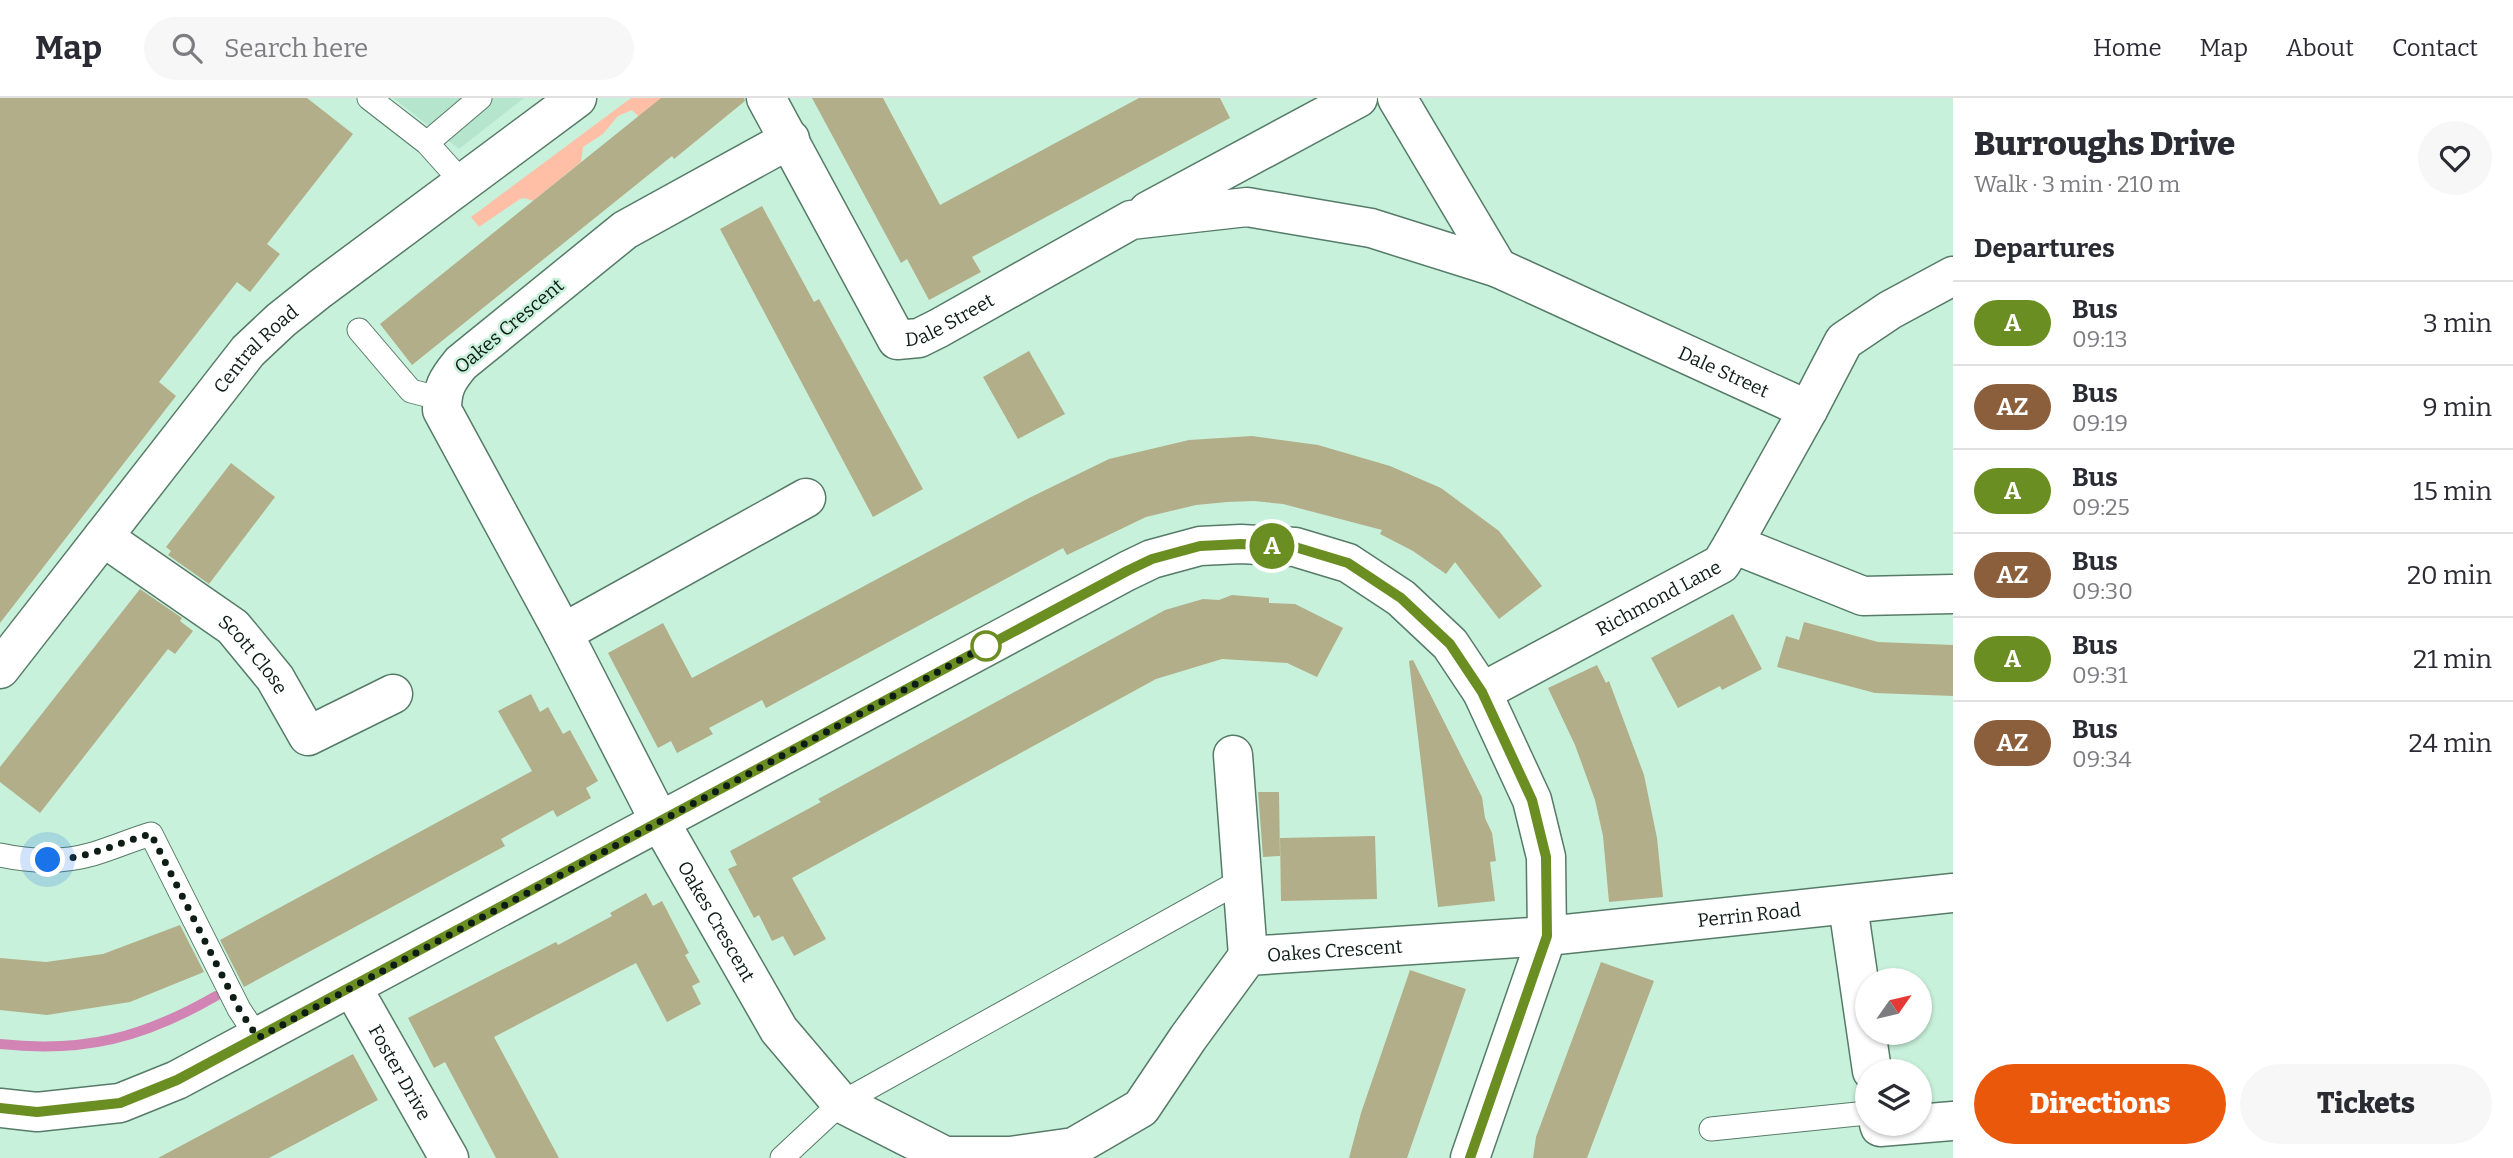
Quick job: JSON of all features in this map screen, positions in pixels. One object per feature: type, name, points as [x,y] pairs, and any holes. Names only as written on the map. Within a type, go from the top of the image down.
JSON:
[{"type":"street","name":"Central Road","points":[[0,669],[248,351],[320,289],[577,98]]},
{"type":"street","name":"Dale Street","points":[[766,98],[897,340],[919,338],[939,328],[1130,220],[1357,98]]},
{"type":"street","points":[[1397,98],[1498,268]]},
{"type":"street","name":"Oakes Crescent","points":[[790,139],[625,230],[461,363],[442,392],[442,410],[564,633],[660,822],[779,1030],[841,1103],[945,1156],[1010,1156],[1074,1147],[1141,1108],[1248,956],[1547,936]]},
{"type":"street","name":"Dale Street","points":[[1130,220],[1247,207],[1371,229],[1498,268],[1808,410]]},
{"type":"street","points":[[1733,544],[1844,341],[1890,310],[1953,276]]},
{"type":"street","points":[[564,633],[806,498]]},
{"type":"street","name":"Scott Close","points":[[103,537],[233,627],[275,678],[309,736],[393,694]]},
{"type":"street","points":[[0,1108],[37,1112],[120,1103],[177,1080],[1116,576],[1152,559],[1200,546],[1241,544],[1295,547],[1348,563],[1401,598],[1450,644],[1482,692],[1532,800],[1546,857],[1547,936],[1470,1158]]},
{"type":"street","name":"Richmond Lane","points":[[1482,692],[1721,565],[1733,544],[1863,596],[1953,594]]},
{"type":"street","points":[[1233,755],[1248,956]]},
{"type":"street","name":"Perrin Road","points":[[1547,936],[1953,893]]},
{"type":"street","points":[[1848,906],[1870,1059]]},
{"type":"street","name":"Foster Drive","points":[[352,987],[449,1158]]},
{"type":"street","points":[[1932,1123],[1953,1121]]},
{"type":"lane","points":[[369,98],[426,144],[463,182]]},
{"type":"lane","points":[[426,144],[480,98]]},
{"type":"lane","points":[[359,330],[411,391],[442,399]]},
{"type":"lane","points":[[0,855],[33,861],[64,860],[95,853],[151,834],[239,1009],[258,1038]]},
{"type":"lane","points":[[782,1158],[841,1103],[1242,880]]},
{"type":"lane","points":[[1711,1129],[1855,1113]]},
{"type":"shaded area","points":[[393,98],[524,98],[459,149]]},
{"type":"shaded area","points":[[631,98],[666,98],[641,119],[632,110],[618,116],[603,134],[583,147],[581,162],[533,201],[520,199],[479,227],[471,217]]},
{"type":"building","points":[[0,98],[307,98],[353,134],[267,244],[280,254],[250,292],[237,282],[159,382],[176,396],[0,623]]},
{"type":"building","points":[[661,98],[744,98],[745,101],[674,159],[672,156],[412,365],[380,324]]},
{"type":"building","points":[[812,98],[883,98],[940,205],[1139,98],[1220,98],[1230,118],[972,257],[981,272],[929,300],[907,259],[901,263]]},
{"type":"building","points":[[762,206],[814,302],[819,299],[923,489],[873,517],[720,229]]},
{"type":"building","points":[[1029,351],[1065,414],[1018,439],[983,377]]},
{"type":"building","points":[[1252,436],[1318,445],[1390,466],[1441,488],[1499,531],[1542,586],[1499,619],[1455,562],[1446,574],[1413,551],[1380,534],[1382,530],[1283,504],[1227,502],[1196,505],[1146,517],[1067,555],[1063,548],[766,708],[762,700],[709,728],[713,734],[677,753],[671,741],[658,748],[608,653],[663,623],[692,678],[1027,499],[1109,459],[1189,440]]},
{"type":"building","points":[[231,463],[275,497],[209,584],[168,555],[171,551],[166,547]]},
{"type":"building","points":[[140,589],[182,618],[180,621],[193,631],[175,654],[168,649],[40,813],[0,782],[0,767]]},
{"type":"building","points":[[1232,595],[1269,598],[1269,603],[1295,604],[1343,628],[1317,677],[1287,663],[1222,659],[1156,679],[792,878],[826,939],[794,956],[783,936],[772,941],[759,915],[754,918],[728,869],[737,865],[730,851],[821,802],[818,799],[1165,610],[1203,599],[1219,600]]},
{"type":"building","points":[[1733,614],[1762,669],[1722,690],[1720,686],[1678,708],[1651,658]]},
{"type":"building","points":[[1804,622],[1878,642],[1953,645],[1953,696],[1875,693],[1777,667],[1786,636],[1799,640]]},
{"type":"building","points":[[1413,660],[1482,797],[1496,861],[1490,862],[1495,901],[1438,907],[1409,661]]},
{"type":"building","points":[[1597,665],[1606,683],[1609,681],[1644,775],[1657,838],[1663,897],[1609,902],[1603,836],[1595,800],[1575,745],[1548,688]]},
{"type":"building","points":[[531,694],[540,712],[548,707],[563,734],[570,730],[598,781],[586,788],[591,798],[557,817],[553,810],[501,839],[505,846],[244,987],[220,940],[532,771],[498,711]]},
{"type":"building","points":[[1258,792],[1279,792],[1280,856],[1263,857]]},
{"type":"building","points":[[1375,836],[1377,899],[1281,901],[1280,838]]},
{"type":"building","points":[[646,893],[653,906],[662,901],[689,953],[685,955],[700,982],[692,986],[701,1004],[667,1022],[636,963],[494,1037],[559,1158],[496,1158],[445,1062],[434,1068],[408,1018],[556,942],[558,945],[612,916],[610,913]]},
{"type":"building","points":[[180,925],[204,972],[130,1002],[47,1015],[0,1010],[0,958],[46,962],[103,954]]},
{"type":"building","points":[[1601,962],[1654,981],[1587,1158],[1533,1158],[1536,1137]]},
{"type":"building","points":[[1410,970],[1466,989],[1407,1158],[1349,1158],[1361,1113]]},
{"type":"building","points":[[353,1054],[378,1100],[269,1158],[158,1158]]},
{"type":"waterway","points":[[0,1044],[59,1046],[112,1039],[163,1022],[216,996]]},
{"type":"bus line","name":"A","points":[[0,1108],[37,1112],[120,1103],[177,1080],[1127,571],[1152,559],[1200,546],[1241,544],[1295,547],[1348,563],[1401,598],[1450,644],[1482,692],[1532,800],[1546,857],[1547,936],[1470,1158]]},
{"type":"route","points":[[48,860],[64,860],[95,853],[151,834],[239,1009],[258,1038],[986,646]]}]
